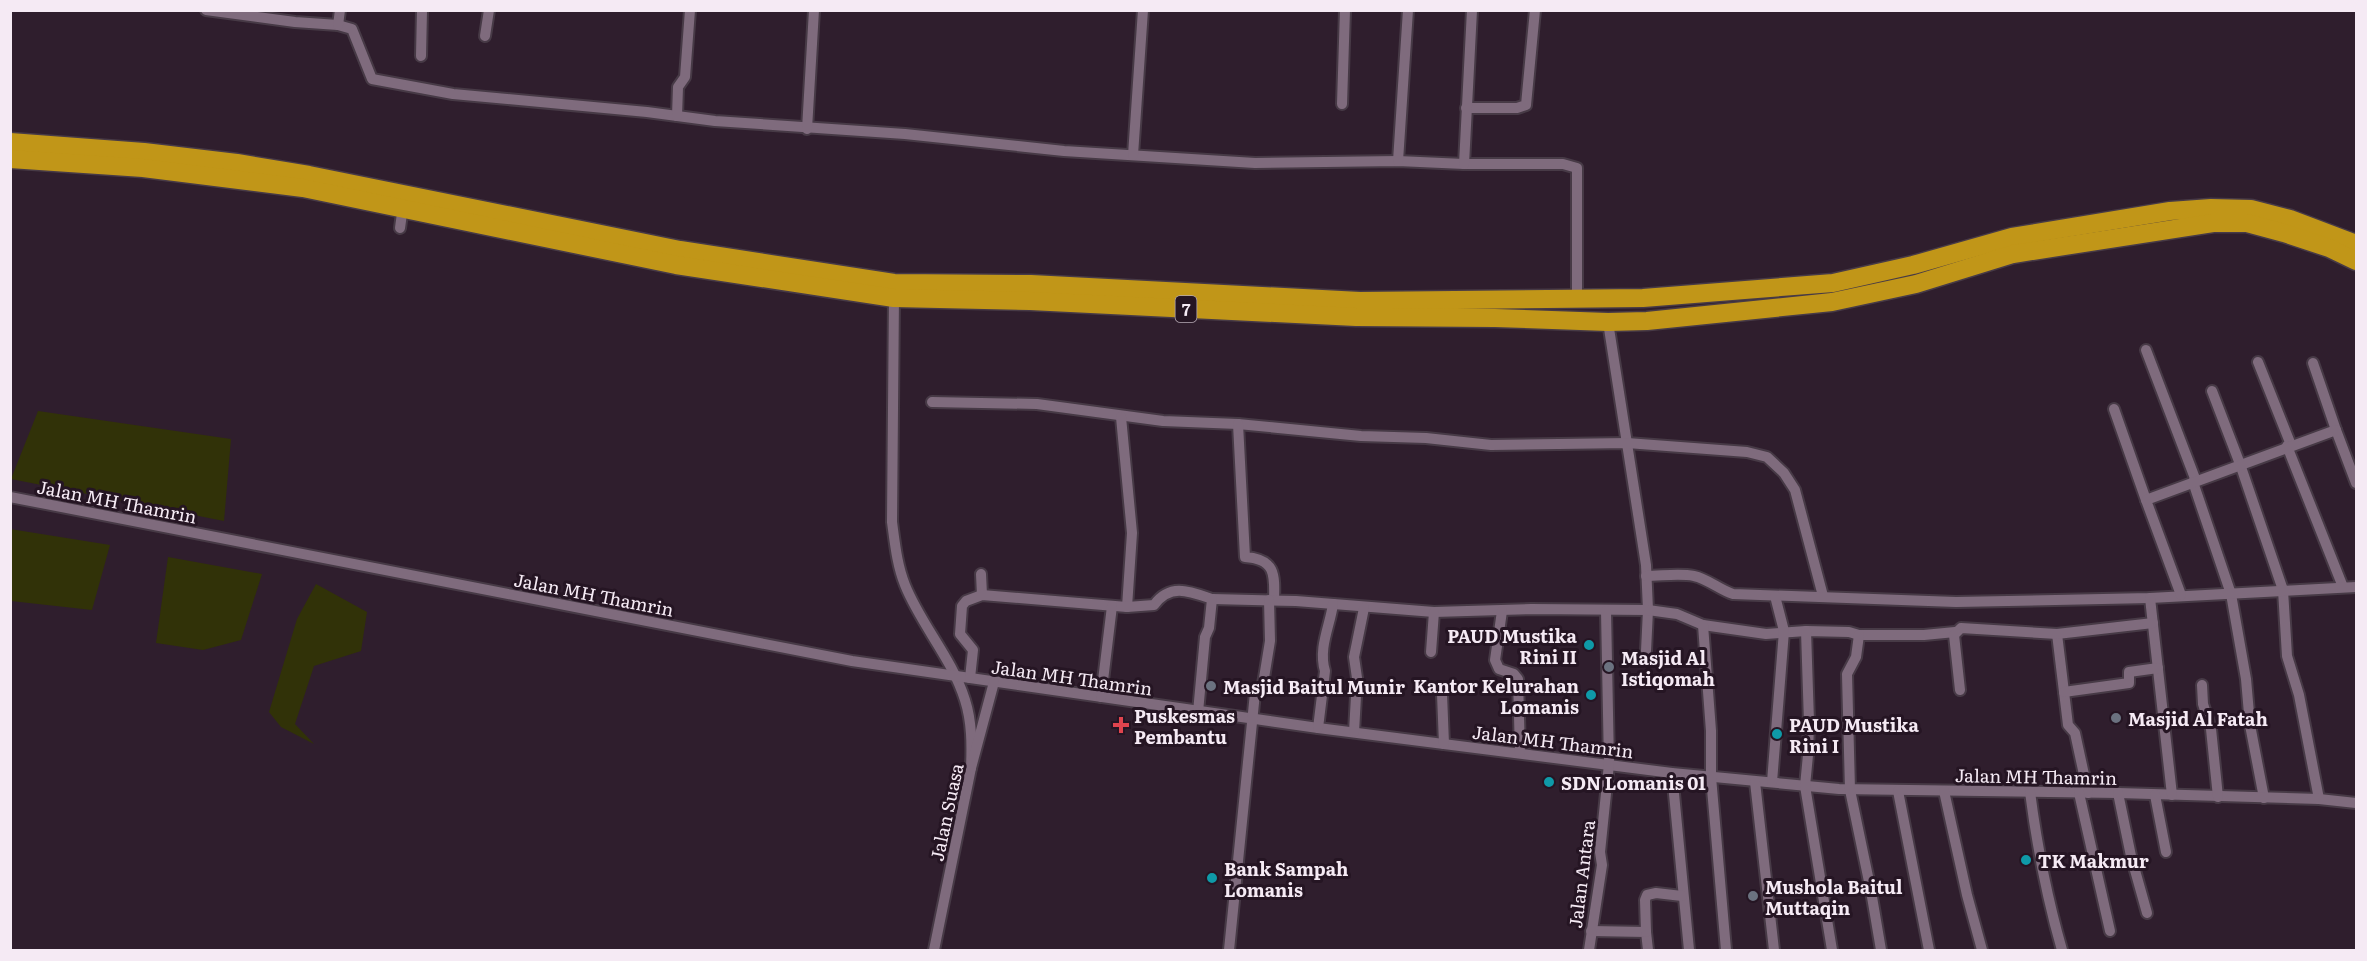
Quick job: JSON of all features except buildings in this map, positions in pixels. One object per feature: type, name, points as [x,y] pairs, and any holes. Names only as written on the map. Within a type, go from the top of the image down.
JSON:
[{"type":"highway","name":"7","points":[[10,142],[237,162],[404,201],[894,290],[1031,284],[1356,317],[1647,321],[1832,302],[1916,284],[2013,254],[2213,223],[2247,223],[2284,232],[2329,248],[2356,261]]},
{"type":"highway","name":"7","points":[[10,159],[143,168],[404,201]]},
{"type":"highway","name":"7","points":[[1205,301],[1577,300],[1643,298],[1833,284],[1913,265],[2012,237],[2170,211],[2211,208],[2251,208],[2290,219],[2356,244]]},
{"type":"highway","points":[[1753,291],[1754,309]]},
{"type":"highway","points":[[1643,298],[1647,321]]},
{"type":"highway","points":[[1538,301],[1539,320]]},
{"type":"street","points":[[206,10],[295,22],[338,25],[352,29],[372,79],[453,94],[807,129],[905,134],[1064,151],[1255,163],[1398,161],[1563,164],[1577,168],[1577,300]]},
{"type":"street","points":[[338,25],[340,10]]},
{"type":"street","points":[[421,56],[422,10]]},
{"type":"street","points":[[485,36],[489,10]]},
{"type":"street","points":[[677,116],[678,87],[685,77],[690,10]]},
{"type":"street","points":[[807,129],[814,10]]},
{"type":"street","points":[[1132,154],[1143,10]]},
{"type":"street","points":[[1342,104],[1345,10]]},
{"type":"street","points":[[1398,161],[1407,10]]},
{"type":"street","points":[[1464,164],[1472,10]]},
{"type":"street","points":[[1466,108],[1517,108],[1526,105],[1535,10]]},
{"type":"street","points":[[400,228],[404,201]]},
{"type":"street","points":[[894,290],[892,522],[896,550],[906,587],[956,676],[966,701],[970,722],[971,768]]},
{"type":"street","points":[[1608,322],[1646,576],[1648,610],[1646,651]]},
{"type":"street","points":[[2146,350],[2195,481],[2231,594],[2246,679],[2250,725],[2264,798]]},
{"type":"street","points":[[2258,362],[2343,587]]},
{"type":"street","points":[[2313,363],[2356,483]]},
{"type":"street","points":[[2212,391],[2240,464],[2283,590],[2287,656],[2299,695],[2319,799]]},
{"type":"street","points":[[932,402],[1037,404],[1121,417],[1238,424],[1361,436],[1426,438],[1491,445],[1627,443],[1739,451],[1767,457],[1784,473],[1797,494],[1823,596]]},
{"type":"street","points":[[2114,409],[2181,595]]},
{"type":"street","points":[[1121,417],[1132,533],[1127,607]]},
{"type":"street","points":[[1229,951],[1255,693],[1263,684],[1270,641],[1274,577],[1264,561],[1245,557],[1238,424]]},
{"type":"street","points":[[2146,500],[2336,430]]},
{"type":"street","name":"Jalan MH Thamrin","points":[[10,496],[852,661],[1254,720],[1672,773],[1850,790],[2218,796],[2319,799],[2356,803]]},
{"type":"street","points":[[981,574],[982,595]]},
{"type":"street","points":[[1646,576],[1683,574],[1696,576],[1733,594],[1956,602],[2150,598],[2356,587]]},
{"type":"street","points":[[970,678],[973,653],[960,634],[962,606],[966,601],[982,595],[1127,607],[1154,605],[1160,596],[1172,590],[1212,599],[1271,600],[1434,612],[1531,609],[1648,610],[1677,614],[1703,625],[1766,634],[1806,631],[1849,632],[1859,635],[1954,632],[1961,628],[2057,634],[2154,623]]},
{"type":"street","points":[[1772,782],[1784,631],[1775,596]]},
{"type":"street","points":[[2150,598],[2172,795]]},
{"type":"street","points":[[1198,712],[1204,637],[1209,628],[1212,599]]},
{"type":"street","points":[[1318,728],[1325,670],[1322,662],[1325,634],[1331,621],[1334,604]]},
{"type":"street","points":[[1101,697],[1112,606]]},
{"type":"street","points":[[1354,732],[1357,678],[1354,657],[1364,608]]},
{"type":"street","points":[[1502,611],[1495,660],[1499,669],[1515,674],[1518,679],[1520,753]]},
{"type":"street","name":"Jalan Antara","points":[[1589,951],[1602,865],[1600,852],[1609,764],[1606,611]]},
{"type":"street","points":[[1431,652],[1434,612]]},
{"type":"street","points":[[1703,625],[1712,731],[1711,777],[1726,951]]},
{"type":"street","points":[[1806,631],[1809,722],[1805,786],[1832,951]]},
{"type":"street","points":[[1954,632],[1960,690]]},
{"type":"street","points":[[2057,634],[2068,725],[2075,733],[2083,793],[2110,931]]},
{"type":"street","points":[[1859,635],[1856,657],[1847,674],[1850,790],[1881,951]]},
{"type":"street","points":[[2064,692],[2129,683],[2129,672],[2158,668]]},
{"type":"street","name":"Jalan Suasa","points":[[934,951],[971,768],[994,682]]},
{"type":"street","points":[[2202,686],[2203,704],[2211,729],[2218,796]]},
{"type":"street","points":[[1442,694],[1444,744]]},
{"type":"street","points":[[1672,773],[1689,951]]},
{"type":"street","points":[[1755,782],[1774,951]]},
{"type":"street","points":[[1898,791],[1929,951]]},
{"type":"street","points":[[1944,792],[1966,895],[1982,951]]},
{"type":"street","points":[[2030,792],[2038,854],[2062,951]]},
{"type":"street","points":[[2118,794],[2131,856],[2147,913]]},
{"type":"street","points":[[2155,795],[2166,852]]},
{"type":"street","points":[[1648,951],[1645,900],[1647,895],[1656,893],[1682,896]]},
{"type":"street","points":[[1591,931],[1646,932]]},
{"type":"shaded area","points":[[38,411],[231,439],[224,521],[11,479]]},
{"type":"shaded area","points":[[10,529],[110,545],[92,610],[11,601]]},
{"type":"shaded area","points":[[168,557],[262,574],[241,640],[203,650],[156,643]]},
{"type":"shaded area","points":[[316,584],[367,612],[361,651],[314,666],[295,724],[314,744],[281,727],[269,712],[297,619]]},
{"type":"place","name":"PAUD Mustika Rini II","points":[[1589,645]]},
{"type":"place","name":"Masjid Al Istiqomah","points":[[1609,667]]},
{"type":"place","name":"Masjid Baitul Munir","points":[[1211,686]]},
{"type":"place","name":"Kantor Kelurahan Lomanis","points":[[1591,695]]},
{"type":"place","name":"Masjid Al Fatah","points":[[2116,718]]},
{"type":"place","name":"Puskesmas Pembantu","points":[[1121,725]]},
{"type":"place","name":"PAUD Mustika Rini I","points":[[1777,734]]},
{"type":"place","name":"SDN Lomanis 01","points":[[1549,782]]},
{"type":"place","name":"TK Makmur","points":[[2026,860]]},
{"type":"place","name":"Bank Sampah Lomanis","points":[[1212,878]]},
{"type":"place","name":"Mushola Baitul Muttaqin","points":[[1753,896]]}]
